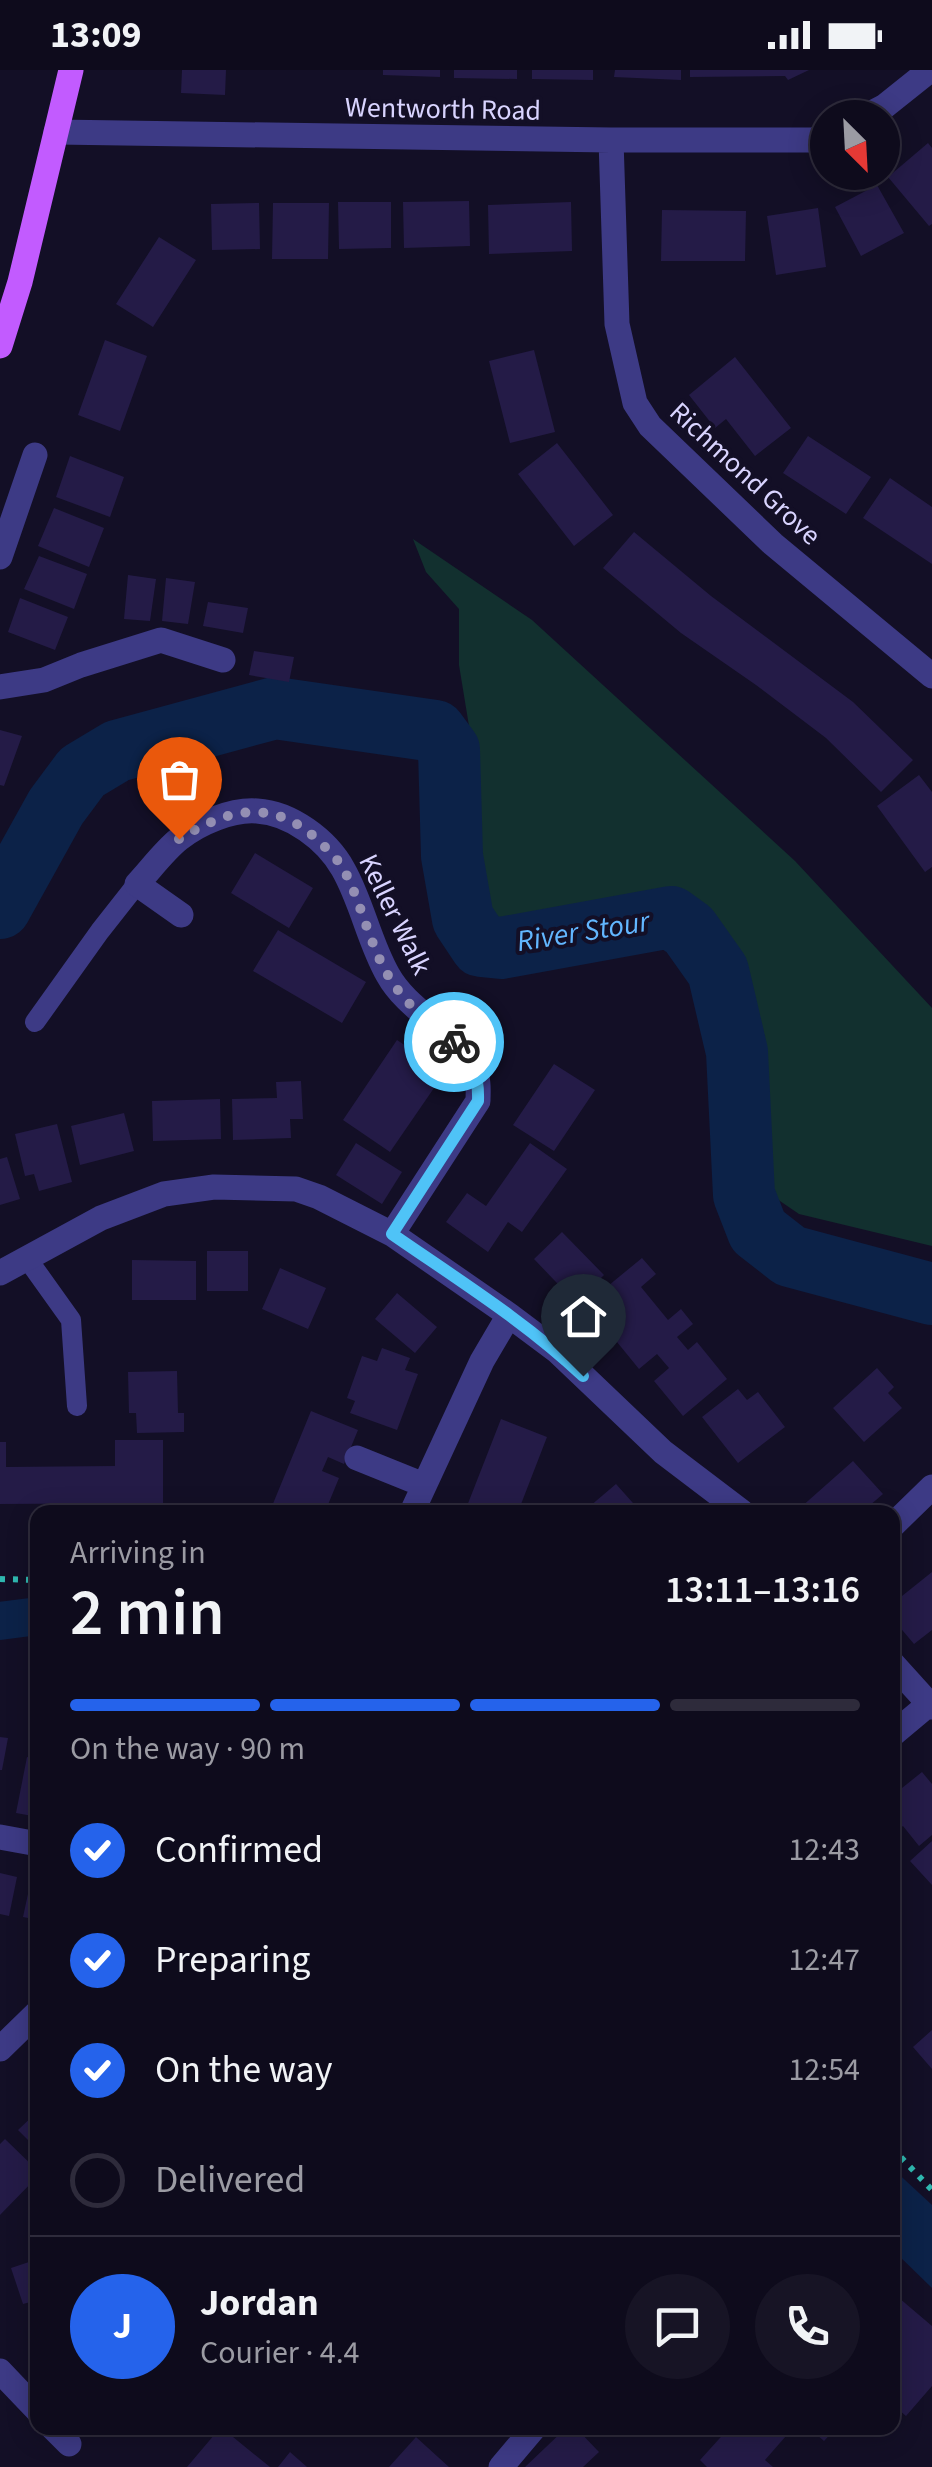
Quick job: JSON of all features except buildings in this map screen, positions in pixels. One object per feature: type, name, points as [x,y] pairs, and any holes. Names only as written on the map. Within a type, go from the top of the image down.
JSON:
[{"type":"main road","points":[[0,346],[20,282],[71,70]]},
{"type":"street","points":[[892,100],[930,70]]},
{"type":"street","name":"Wentworth Road","points":[[56,132],[810,140]]},
{"type":"street","name":"Richmond Grove","points":[[610,140],[617,324],[634,403],[650,426],[772,544],[932,676]]},
{"type":"street","points":[[0,557],[36,454]]},
{"type":"street","points":[[0,687],[44,680],[162,640],[223,660]]},
{"type":"street","name":"Keller Walk","points":[[137,884],[179,839],[208,821],[256,810],[306,828],[344,870],[388,975],[424,1017],[447,1033],[470,1062],[478,1080],[478,1101],[392,1234]]},
{"type":"street","points":[[137,884],[181,915]]},
{"type":"street","points":[[0,1274],[101,1218],[164,1194],[214,1187],[296,1189],[392,1234],[509,1315],[557,1351],[663,1452],[733,1505]]},
{"type":"street","points":[[415,1505],[482,1361],[509,1315]]},
{"type":"street","points":[[357,1458],[424,1485]]},
{"type":"street","points":[[900,1518],[932,1487]]},
{"type":"street","points":[[900,1672],[931,1706],[900,1729]]},
{"type":"street","points":[[0,1837],[30,1843]]},
{"type":"street","points":[[0,2049],[30,2020]]},
{"type":"street","points":[[0,2371],[30,2403]]},
{"type":"street","points":[[501,2467],[528,2435]]},
{"type":"lane","points":[[35,1022],[137,884]]},
{"type":"lane","points":[[26,1257],[71,1320],[76,1406]]},
{"type":"path","points":[[0,1579],[30,1580]]},
{"type":"path","points":[[900,2156],[932,2190]]},
{"type":"green space","points":[[413,539],[532,620],[795,861],[932,1008],[932,1246],[799,1214],[758,1186],[757,1077],[719,939],[676,908],[518,931],[479,903],[467,787],[469,726],[459,665],[459,609],[426,572]]},
{"type":"water","points":[[900,2175],[932,2205],[932,2288],[900,2257]]},
{"type":"waterway","name":"River Stour","points":[[0,908],[56,807],[82,772],[117,751],[275,708],[435,731],[449,750],[452,856],[463,919],[481,946],[501,948],[671,917],[689,930],[718,971],[737,1052],[744,1195],[758,1231],[790,1256],[932,1294]]},
{"type":"waterway","points":[[0,1621],[30,1617]]},
{"type":"way so far","points":[[179,839],[208,821],[256,810],[306,828],[344,870],[388,975],[401,994],[454,1042]]},
{"type":"route","points":[[454,1042],[478,1080],[478,1101],[392,1234],[509,1315],[583,1376]]}]
